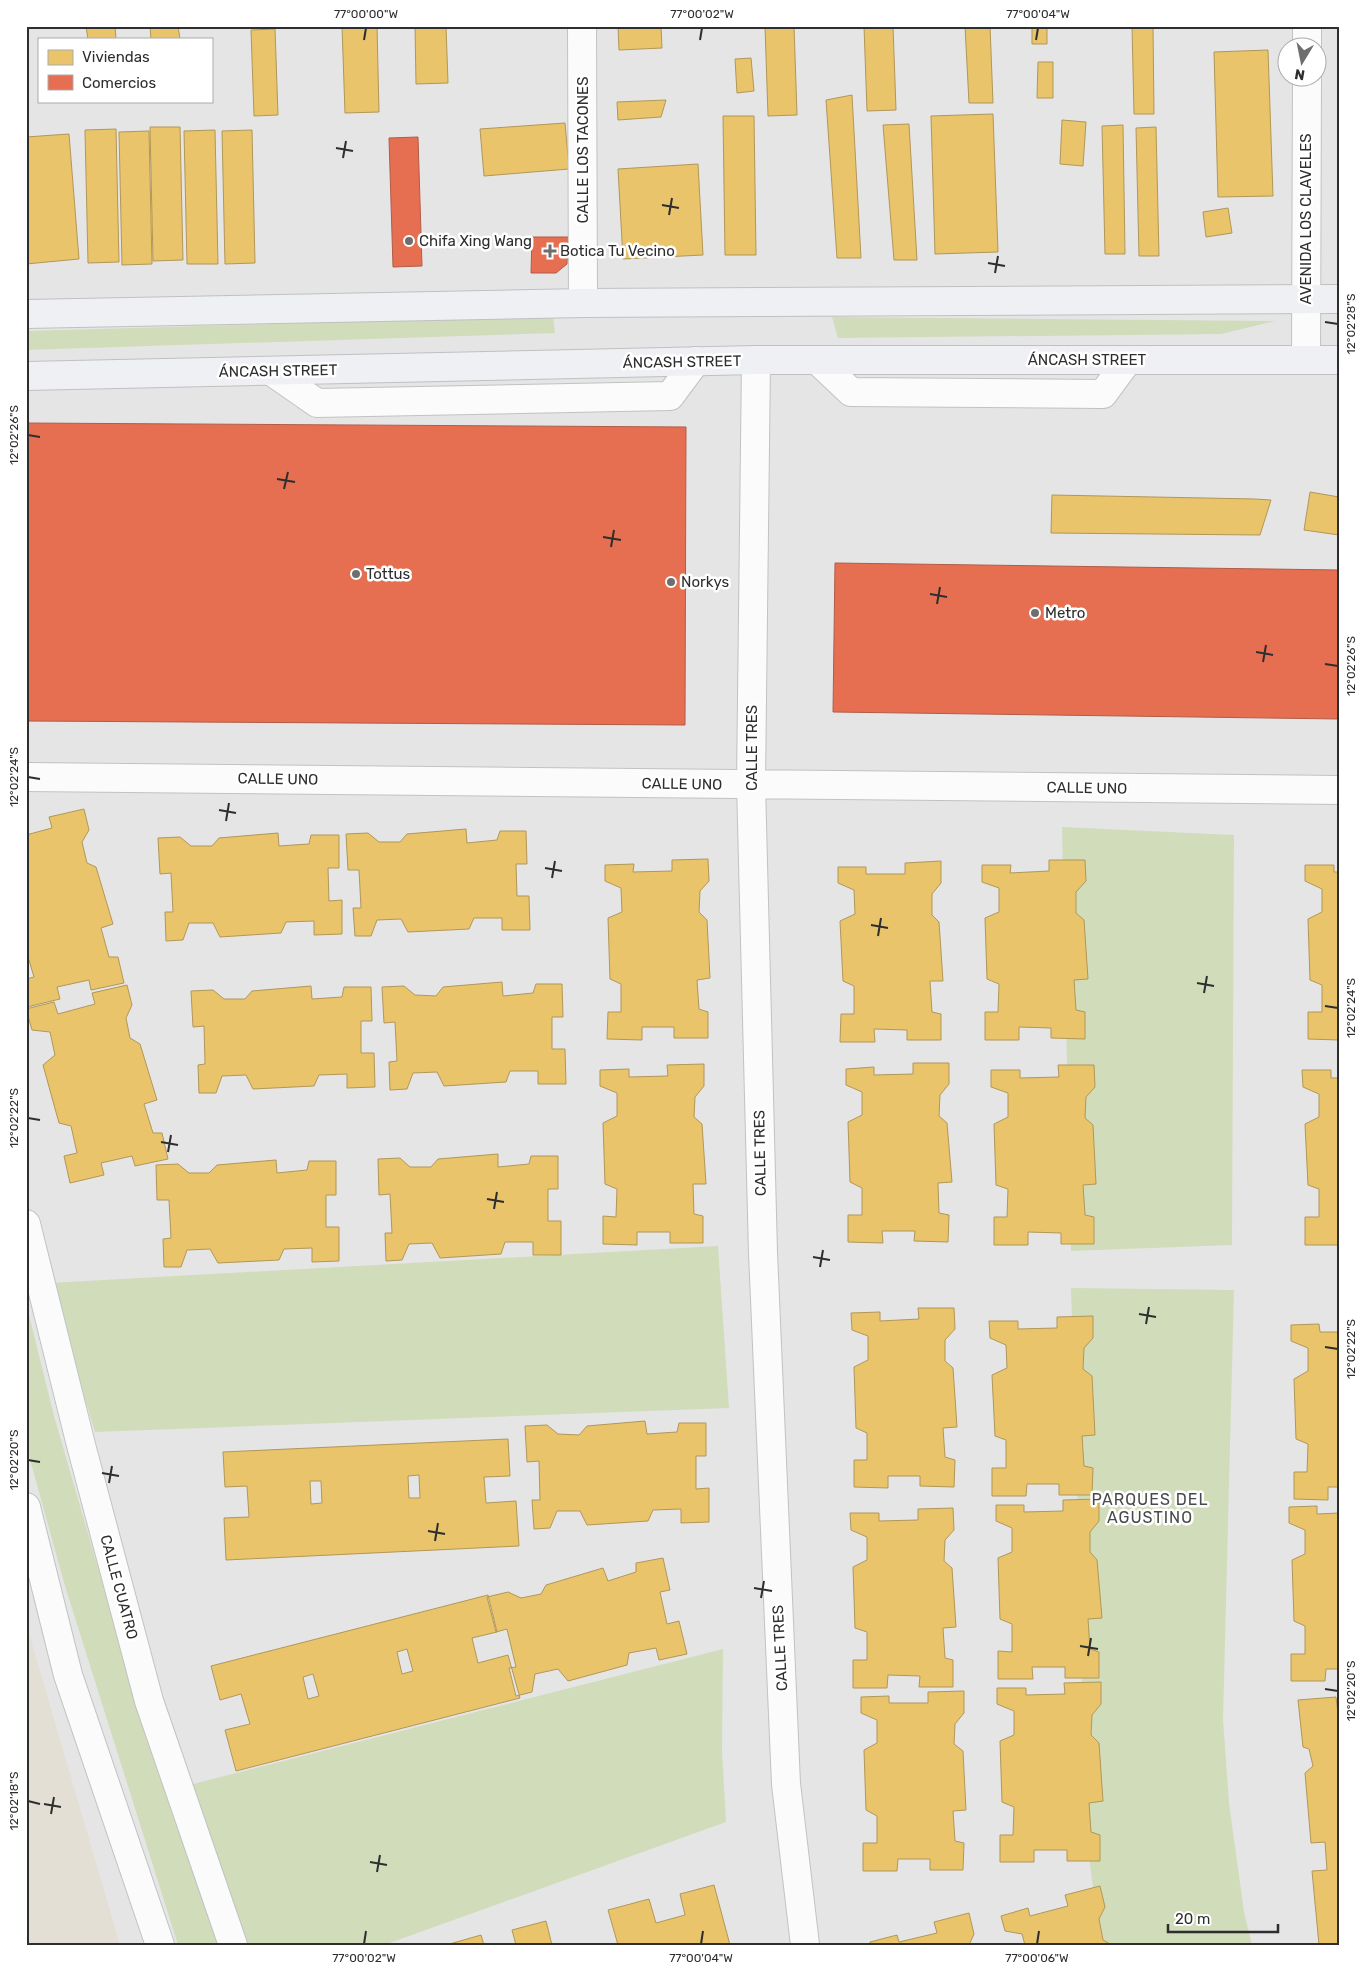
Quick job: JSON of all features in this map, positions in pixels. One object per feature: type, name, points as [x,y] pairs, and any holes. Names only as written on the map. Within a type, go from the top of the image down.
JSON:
[{"type":"main road","points":[[26,314],[583,303],[1339,299]]},
{"type":"main road","name":"ÁNCASH STREET","points":[[29,378],[756,360],[1339,360]]},
{"type":"street","name":"CALLE LOS TACONES","points":[[582,26],[583,303]]},
{"type":"street","name":"AVENIDA LOS CLAVELES","points":[[1306,360],[1307,88]]},
{"type":"street","name":"CALLE TRES","points":[[756,360],[751,784],[763,1253],[786,1784],[804,1945]]},
{"type":"street","name":"CALLE UNO","points":[[26,777],[1339,790]]},
{"type":"street","name":"CALLE CUATRO","points":[[26,1224],[81,1445],[149,1702],[233,1945]]},
{"type":"street","points":[[26,1507],[68,1675],[160,1945]]},
{"type":"shaded area","points":[[26,1623],[120,1945],[26,1945]]},
{"type":"green space","points":[[553,316],[555,333],[26,350],[26,331]]},
{"type":"green space","points":[[832,317],[1275,321],[1221,334],[838,338]]},
{"type":"green space","points":[[1062,827],[1234,835],[1232,1245],[1071,1251]]},
{"type":"green space","points":[[718,1246],[729,1408],[95,1432],[50,1283]]},
{"type":"green space","points":[[1071,1288],[1234,1290],[1223,1719],[1229,1803],[1244,1912],[1252,1945],[1104,1945],[1095,1904],[1081,1792],[1082,1642]]},
{"type":"green space","points":[[26,1303],[54,1416],[131,1682],[218,1945],[178,1945],[65,1586],[26,1445]]},
{"type":"green space","points":[[723,1649],[722,1751],[726,1822],[384,1945],[249,1945],[189,1785]]},
{"type":"building: Viviendas","points":[[115,26],[116,38],[88,38],[86,27]]},
{"type":"building: Viviendas","points":[[150,26],[178,26],[180,38],[151,38]]},
{"type":"building: Viviendas","points":[[342,26],[377,26],[379,112],[345,113]]},
{"type":"building: Viviendas","points":[[415,26],[446,26],[448,83],[416,84]]},
{"type":"building: Viviendas","points":[[618,26],[661,26],[662,48],[619,50]]},
{"type":"building: Viviendas","points":[[765,26],[794,26],[797,115],[768,116]]},
{"type":"building: Viviendas","points":[[864,26],[893,26],[896,110],[867,111]]},
{"type":"building: Viviendas","points":[[965,26],[990,26],[993,103],[969,103]]},
{"type":"building: Viviendas","points":[[1032,26],[1047,26],[1047,44],[1032,44]]},
{"type":"building: Viviendas","points":[[1132,26],[1153,26],[1154,114],[1134,114]]},
{"type":"building: Viviendas","points":[[275,29],[278,115],[254,116],[251,30]]},
{"type":"building: Viviendas","points":[[1268,50],[1273,196],[1218,197],[1214,52]]},
{"type":"building: Viviendas","points":[[751,58],[754,91],[737,93],[735,59]]},
{"type":"building: Viviendas","points":[[1038,62],[1053,62],[1053,98],[1037,98]]},
{"type":"building: Viviendas","points":[[852,95],[861,258],[837,258],[826,100]]},
{"type":"building: Viviendas","points":[[666,100],[661,117],[618,120],[617,102]]},
{"type":"building: Viviendas","points":[[993,114],[998,252],[935,254],[931,116]]},
{"type":"building: Viviendas","points":[[723,116],[754,116],[756,255],[725,255]]},
{"type":"building: Viviendas","points":[[1062,120],[1086,122],[1083,166],[1060,164]]},
{"type":"building: Viviendas","points":[[565,123],[569,169],[484,176],[480,129]]},
{"type":"building: Viviendas","points":[[909,124],[917,260],[894,260],[883,125]]},
{"type":"building: Viviendas","points":[[1123,125],[1125,254],[1105,254],[1102,126]]},
{"type":"building: Viviendas","points":[[150,127],[180,127],[183,260],[153,261]]},
{"type":"building: Viviendas","points":[[1156,127],[1159,256],[1139,256],[1136,128]]},
{"type":"building: Viviendas","points":[[116,129],[119,262],[88,263],[85,130]]},
{"type":"building: Viviendas","points":[[215,130],[218,264],[187,264],[184,131]]},
{"type":"building: Viviendas","points":[[252,130],[255,263],[225,264],[222,131]]},
{"type":"building: Viviendas","points":[[149,131],[152,264],[122,265],[119,132]]},
{"type":"building: Viviendas","points":[[69,134],[79,259],[26,264],[26,137]]},
{"type":"building: Viviendas","points":[[698,164],[703,255],[623,259],[618,169]]},
{"type":"building: Viviendas","points":[[1228,208],[1232,233],[1206,237],[1203,212]]},
{"type":"building: Viviendas","points":[[1310,492],[1339,497],[1339,535],[1304,530]]},
{"type":"building: Viviendas","points":[[1052,495],[1271,500],[1260,535],[1051,533]]},
{"type":"building: Viviendas","points":[[84,809],[89,830],[82,842],[87,863],[96,867],[113,924],[101,928],[109,957],[118,957],[124,983],[91,990],[89,980],[57,987],[60,999],[27,1007],[26,979],[34,977],[26,950],[26,835],[52,828],[49,817]]},
{"type":"building: Viviendas","points":[[466,829],[467,843],[497,840],[500,831],[526,831],[527,864],[516,864],[517,896],[529,896],[530,930],[502,930],[502,918],[474,918],[469,929],[408,932],[401,919],[377,920],[371,936],[355,936],[353,908],[361,908],[359,870],[348,870],[346,834],[368,833],[379,842],[400,842],[407,834]]},
{"type":"building: Viviendas","points":[[278,833],[279,846],[309,844],[311,835],[339,835],[339,868],[328,868],[329,901],[342,900],[342,934],[314,935],[314,921],[286,922],[281,933],[220,937],[213,923],[189,923],[183,940],[166,941],[165,912],[173,912],[171,873],[160,874],[158,838],[180,837],[191,846],[212,846],[219,838]]},
{"type":"building: Viviendas","points":[[708,859],[709,881],[700,891],[699,912],[707,920],[710,978],[697,980],[699,1009],[708,1012],[708,1038],[674,1038],[674,1027],[642,1027],[642,1040],[607,1039],[608,1012],[621,1012],[621,984],[610,979],[608,918],[622,912],[621,888],[605,881],[605,865],[634,864],[633,872],[672,871],[672,860]]},
{"type":"building: Viviendas","points":[[1049,860],[1085,860],[1086,881],[1076,892],[1076,913],[1084,920],[1088,979],[1074,980],[1076,1010],[1085,1012],[1085,1039],[1051,1038],[1051,1028],[1019,1027],[1019,1040],[985,1040],[985,1012],[998,1012],[999,984],[987,979],[985,918],[999,912],[999,888],[982,882],[982,865],[1011,865],[1010,873],[1049,871]]},
{"type":"building: Viviendas","points":[[941,861],[941,883],[932,894],[932,915],[939,922],[943,981],[930,981],[932,1012],[941,1014],[941,1040],[907,1040],[907,1030],[874,1029],[875,1042],[840,1042],[841,1014],[854,1014],[854,986],[843,981],[840,921],[855,914],[854,890],[838,883],[838,867],[866,867],[866,874],[905,874],[905,863]]},
{"type":"building: Viviendas","points":[[1305,865],[1334,865],[1334,872],[1339,872],[1339,1040],[1308,1039],[1308,1012],[1322,1012],[1322,985],[1310,980],[1308,919],[1322,912],[1322,889],[1305,881]]},
{"type":"building: Viviendas","points":[[502,982],[503,996],[533,993],[536,984],[562,984],[563,1017],[552,1017],[552,1049],[565,1049],[566,1084],[538,1084],[538,1071],[510,1071],[506,1082],[444,1086],[437,1072],[413,1073],[407,1089],[390,1090],[389,1062],[397,1061],[395,1022],[384,1023],[382,987],[404,986],[415,995],[436,996],[443,987]]},
{"type":"building: Viviendas","points":[[127,985],[132,1005],[126,1018],[130,1038],[140,1044],[157,1100],[144,1104],[153,1133],[162,1133],[168,1159],[135,1166],[132,1156],[101,1163],[104,1175],[70,1183],[64,1156],[77,1153],[71,1126],[59,1123],[43,1065],[55,1055],[50,1032],[32,1030],[26,1009],[54,1002],[58,1014],[95,1004],[92,993]]},
{"type":"building: Viviendas","points":[[311,986],[312,999],[342,997],[344,987],[371,987],[372,1021],[361,1021],[361,1053],[374,1053],[375,1087],[347,1088],[347,1074],[319,1075],[314,1086],[253,1089],[246,1075],[222,1076],[216,1093],[199,1093],[198,1065],[205,1064],[204,1026],[193,1027],[191,991],[213,990],[224,999],[245,999],[252,991]]},
{"type":"building: Viviendas","points":[[913,1063],[949,1063],[949,1084],[940,1095],[939,1116],[947,1123],[952,1182],[938,1183],[939,1213],[949,1215],[948,1242],[914,1241],[915,1231],[882,1231],[883,1243],[848,1242],[848,1215],[862,1215],[862,1188],[850,1182],[848,1122],[862,1115],[862,1092],[846,1085],[846,1069],[874,1067],[874,1075],[913,1074]]},
{"type":"building: Viviendas","points":[[704,1064],[704,1086],[695,1097],[694,1117],[702,1124],[706,1184],[693,1184],[694,1214],[703,1216],[703,1243],[670,1243],[670,1232],[637,1232],[637,1245],[603,1244],[603,1216],[616,1217],[617,1189],[605,1184],[603,1123],[617,1116],[617,1093],[600,1086],[600,1070],[629,1069],[629,1077],[668,1076],[667,1065]]},
{"type":"building: Viviendas","points":[[1058,1065],[1094,1065],[1095,1087],[1086,1097],[1085,1118],[1093,1125],[1096,1184],[1083,1185],[1085,1215],[1094,1217],[1094,1244],[1061,1244],[1061,1233],[1028,1232],[1028,1245],[994,1245],[994,1217],[1007,1217],[1008,1189],[996,1185],[994,1124],[1008,1117],[1008,1093],[991,1087],[991,1070],[1020,1070],[1020,1078],[1059,1077]]},
{"type":"building: Viviendas","points":[[1302,1070],[1331,1070],[1331,1078],[1339,1078],[1339,1245],[1305,1245],[1305,1217],[1319,1217],[1319,1189],[1308,1185],[1305,1124],[1319,1117],[1319,1094],[1303,1087]]},
{"type":"building: Viviendas","points":[[498,1154],[498,1167],[529,1164],[531,1156],[558,1156],[558,1189],[548,1189],[548,1221],[561,1221],[561,1255],[533,1255],[533,1242],[505,1242],[501,1254],[440,1258],[432,1243],[409,1244],[402,1260],[386,1261],[385,1233],[392,1233],[390,1194],[379,1195],[378,1159],[400,1158],[410,1167],[431,1167],[438,1159]]},
{"type":"building: Viviendas","points":[[276,1160],[277,1173],[307,1170],[309,1161],[336,1161],[336,1195],[326,1195],[326,1227],[339,1227],[339,1261],[312,1262],[312,1248],[284,1249],[279,1260],[218,1263],[210,1249],[187,1250],[181,1267],[164,1267],[163,1239],[171,1238],[169,1200],[157,1200],[156,1165],[178,1164],[189,1173],[209,1173],[217,1165]]},
{"type":"building: Viviendas","points":[[918,1308],[954,1308],[955,1329],[945,1340],[945,1361],[953,1368],[957,1427],[943,1428],[945,1457],[955,1460],[954,1487],[920,1486],[920,1476],[888,1476],[888,1488],[854,1487],[854,1460],[867,1460],[867,1433],[856,1428],[854,1367],[868,1360],[868,1336],[852,1330],[851,1313],[880,1312],[880,1321],[919,1319]]},
{"type":"building: Viviendas","points":[[1093,1316],[1093,1338],[1084,1348],[1083,1369],[1092,1376],[1095,1435],[1082,1436],[1084,1466],[1093,1468],[1092,1495],[1059,1495],[1059,1484],[1027,1484],[1026,1496],[992,1496],[992,1468],[1006,1468],[1006,1440],[995,1436],[992,1375],[1007,1368],[1006,1345],[990,1338],[989,1321],[1018,1321],[1018,1329],[1057,1328],[1057,1317]]},
{"type":"building: Viviendas","points":[[1319,1324],[1320,1332],[1339,1332],[1339,1487],[1328,1487],[1328,1500],[1294,1499],[1294,1472],[1307,1472],[1308,1444],[1296,1439],[1294,1379],[1308,1371],[1308,1348],[1291,1341],[1291,1325]]},
{"type":"building: Viviendas","points":[[645,1421],[647,1434],[677,1432],[679,1423],[706,1423],[706,1456],[696,1456],[696,1489],[709,1488],[709,1522],[681,1523],[681,1509],[653,1510],[648,1521],[587,1525],[580,1511],[557,1511],[550,1528],[534,1529],[532,1500],[540,1500],[539,1461],[527,1462],[525,1426],[547,1425],[558,1434],[579,1435],[587,1426]]},
{"type":"building: Viviendas","points":[[508,1439],[510,1476],[484,1477],[486,1503],[516,1501],[519,1546],[226,1560],[224,1518],[249,1517],[247,1486],[225,1487],[223,1452]],"holes":[[[419,1475],[420,1498],[409,1498],[408,1476]],[[310,1481],[321,1481],[322,1503],[311,1504]]]},
{"type":"building: Viviendas","points":[[1099,1499],[1099,1521],[1090,1532],[1090,1552],[1097,1560],[1102,1618],[1088,1619],[1090,1649],[1099,1652],[1099,1678],[1065,1678],[1065,1667],[1032,1667],[1033,1679],[998,1679],[998,1651],[1012,1652],[1012,1624],[1000,1619],[998,1558],[1012,1552],[1012,1528],[996,1521],[996,1505],[1024,1505],[1024,1512],[1063,1511],[1063,1500]]},
{"type":"building: Viviendas","points":[[1317,1506],[1317,1514],[1339,1513],[1339,1669],[1326,1669],[1325,1681],[1291,1681],[1291,1654],[1305,1654],[1305,1626],[1294,1621],[1292,1560],[1305,1554],[1305,1530],[1289,1523],[1289,1507]]},
{"type":"building: Viviendas","points":[[953,1508],[954,1530],[945,1540],[944,1561],[952,1568],[956,1627],[943,1628],[945,1658],[953,1660],[953,1687],[919,1687],[920,1676],[888,1675],[887,1688],[853,1688],[853,1660],[867,1660],[867,1632],[855,1628],[853,1567],[867,1560],[867,1537],[851,1530],[850,1513],[879,1513],[879,1521],[918,1520],[918,1509]]},
{"type":"building: Viviendas","points":[[663,1558],[670,1590],[660,1592],[667,1624],[679,1621],[687,1654],[659,1660],[656,1648],[629,1653],[627,1665],[568,1681],[558,1669],[535,1674],[532,1692],[516,1696],[509,1668],[516,1667],[507,1629],[496,1632],[487,1597],[508,1592],[521,1598],[541,1594],[546,1585],[603,1568],[608,1581],[636,1572],[636,1563]]},
{"type":"building: Viviendas","points":[[488,1595],[497,1632],[472,1638],[478,1663],[508,1655],[520,1698],[236,1771],[225,1730],[250,1724],[241,1694],[220,1700],[211,1666]],"holes":[[[407,1649],[413,1671],[402,1674],[397,1652]],[[313,1674],[319,1696],[308,1699],[303,1677]]]},
{"type":"building: Viviendas","points":[[1101,1682],[1101,1704],[1092,1715],[1091,1735],[1099,1743],[1103,1801],[1089,1803],[1091,1832],[1100,1835],[1100,1861],[1067,1861],[1067,1850],[1034,1850],[1034,1862],[1000,1862],[1000,1835],[1013,1835],[1014,1807],[1002,1802],[1000,1741],[1014,1735],[1014,1711],[997,1704],[997,1688],[1026,1688],[1026,1695],[1065,1694],[1064,1683]]},
{"type":"building: Viviendas","points":[[964,1691],[964,1713],[955,1724],[954,1744],[963,1751],[966,1810],[953,1811],[955,1841],[964,1843],[963,1870],[930,1870],[930,1859],[898,1859],[897,1871],[863,1871],[863,1843],[877,1843],[877,1816],[866,1810],[864,1750],[877,1743],[877,1720],[861,1713],[861,1697],[889,1696],[889,1703],[928,1703],[928,1692]]},
{"type":"building: Viviendas","points":[[1336,1697],[1339,1722],[1339,1945],[1319,1945],[1312,1871],[1327,1870],[1325,1842],[1311,1843],[1305,1773],[1313,1766],[1309,1749],[1303,1747],[1298,1700]]},
{"type":"building: Viviendas","points":[[714,1885],[730,1945],[618,1945],[608,1910],[649,1899],[656,1923],[685,1915],[680,1894]]},
{"type":"building: Viviendas","points":[[1100,1886],[1105,1907],[1099,1919],[1103,1940],[1112,1945],[1025,1945],[1022,1934],[1005,1931],[1001,1916],[1028,1908],[1030,1916],[1068,1906],[1065,1895]]},
{"type":"building: Viviendas","points":[[969,1913],[974,1934],[969,1945],[870,1945],[870,1942],[897,1935],[899,1942],[937,1933],[934,1922]]},
{"type":"building: Viviendas","points":[[546,1921],[552,1945],[516,1945],[512,1930]]},
{"type":"building: Viviendas","points":[[481,1935],[484,1945],[446,1945]]},
{"type":"building: Comercios","points":[[418,137],[422,266],[393,267],[389,138]]},
{"type":"building: Comercios","name":"Botica Tu Vecino","points":[[532,237],[568,237],[567,264],[556,273],[531,273]]},
{"type":"building: Comercios","name":"Tottus","points":[[26,423],[686,427],[685,725],[26,721]]},
{"type":"building: Comercios","points":[[835,563],[1339,570],[1339,719],[833,712]]},
{"type":"place","name":"Chifa Xing Wang","points":[[409,241]]},
{"type":"place","name":"Botica Tu Vecino","points":[[550,251]]},
{"type":"place","name":"Tottus","points":[[356,574]]},
{"type":"place","name":"Norkys","points":[[671,582]]},
{"type":"place","name":"Metro","points":[[1035,613]]},
{"type":"district","name":"PARQUES DEL AGUSTINO","points":[[1150,1508]]}]
